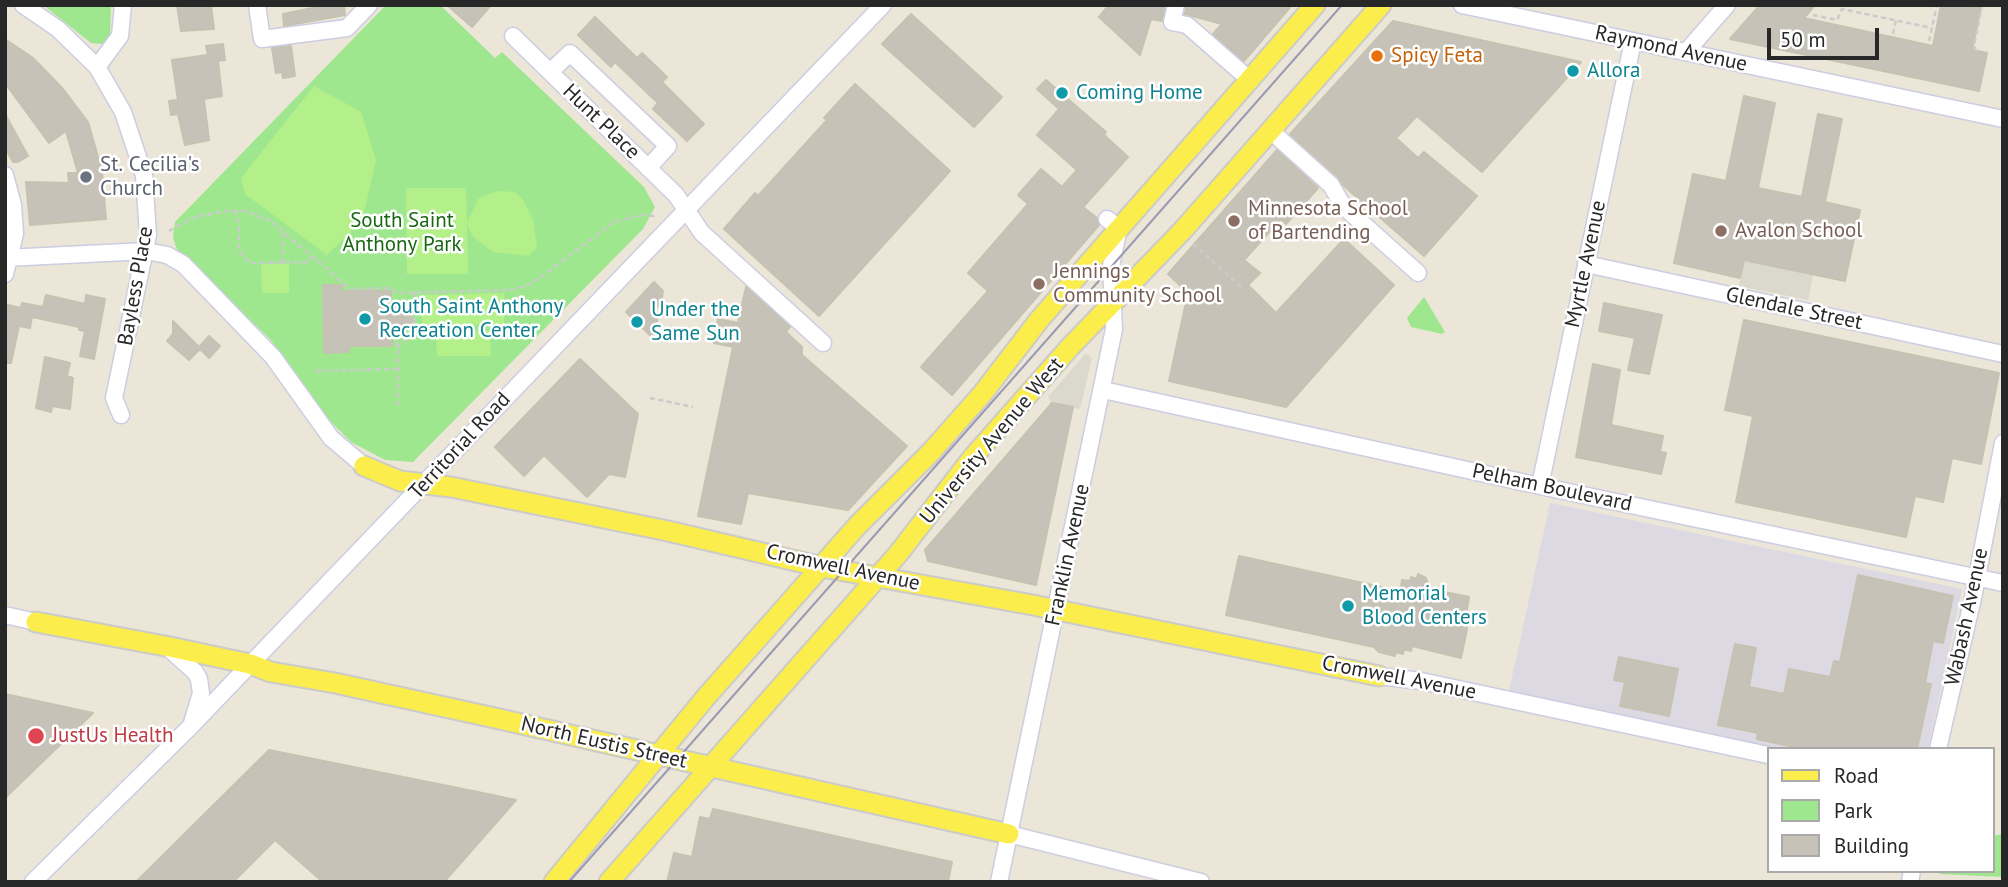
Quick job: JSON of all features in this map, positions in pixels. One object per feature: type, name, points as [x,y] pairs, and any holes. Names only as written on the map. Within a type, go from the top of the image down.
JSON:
[{"type":"main road","name":"University Avenue West","points":[[554,882],[658,754],[783,609],[857,526],[948,433],[1113,223],[1250,80],[1315,5]]},
{"type":"main road","name":"University Avenue West","points":[[609,882],[843,618],[973,457],[1070,347],[1114,303],[1271,131],[1381,5]]},
{"type":"main road","name":"Cromwell Avenue","points":[[364,466],[400,481],[427,482],[668,531],[821,567],[1056,610],[1379,676]]},
{"type":"main road","name":"North Eustis Street","points":[[36,622],[250,664],[271,673],[335,683],[1009,834]]},
{"type":"street","name":"Bayless Place","points":[[23,5],[58,29],[97,67],[123,112],[138,152],[148,204],[146,251],[114,398],[121,415]]},
{"type":"street","points":[[97,67],[120,36],[123,5]]},
{"type":"street","points":[[257,5],[262,39],[347,28],[369,5]]},
{"type":"street","name":"Territorial Road","points":[[37,881],[427,482],[883,5]]},
{"type":"street","points":[[1176,5],[1171,22],[1187,25],[1250,80]]},
{"type":"street","name":"Raymond Avenue","points":[[1462,5],[2001,116]]},
{"type":"street","points":[[1686,52],[1727,5]]},
{"type":"street","name":"Hunt Place","points":[[513,36],[648,167],[686,210],[702,233],[823,343]]},
{"type":"street","name":"Myrtle Avenue","points":[[1541,486],[1633,41]]},
{"type":"street","points":[[550,72],[570,52],[668,146],[648,167]]},
{"type":"street","points":[[1271,131],[1331,185],[1343,206],[1419,273]]},
{"type":"street","points":[[5,175],[13,205],[15,234],[6,263]]},
{"type":"street","name":"Franklin Avenue","points":[[999,882],[1114,330],[1111,266],[1113,223]]},
{"type":"street","name":"Cromwell Avenue","points":[[6,263],[146,251],[167,255],[193,273],[273,357],[331,438],[364,466]]},
{"type":"street","name":"Glendale Street","points":[[1586,264],[2003,354]]},
{"type":"street","name":"Pelham Boulevard","points":[[1103,390],[2003,583]]},
{"type":"street","name":"Wabash Avenue","points":[[1938,747],[2003,443]]},
{"type":"street","name":"North Eustis Street","points":[[5,615],[36,622]]},
{"type":"street","points":[[165,646],[195,672],[199,679],[201,693],[191,726]]},
{"type":"street","name":"Cromwell Avenue","points":[[1379,676],[1421,681],[1766,755]]},
{"type":"street","name":"North Eustis Street","points":[[1009,834],[1201,882]]},
{"type":"path","points":[[1929,41],[1937,5]]},
{"type":"path","points":[[1976,51],[1974,46],[1982,5]]},
{"type":"path","points":[[1813,15],[1838,20],[1842,9],[1932,28]]},
{"type":"path","points":[[1893,34],[1896,20]]},
{"type":"path","points":[[234,210],[240,225],[239,251],[250,263],[309,261],[313,257]]},
{"type":"path","points":[[169,231],[191,218],[234,210],[264,217],[350,289],[390,288],[397,293],[518,289],[541,277],[614,222],[641,215],[656,216]]},
{"type":"path","points":[[283,231],[283,263]]},
{"type":"path","points":[[1190,242],[1244,289]]},
{"type":"path","points":[[397,348],[415,332],[415,292]]},
{"type":"path","points":[[397,333],[398,405]]},
{"type":"path","points":[[316,371],[397,369]]},
{"type":"path","points":[[650,398],[693,407]]},
{"type":"shaded area","points":[[1744,260],[1813,275],[1808,300],[1739,286]]},
{"type":"shaded area","points":[[1086,353],[1092,358],[1080,409],[1052,403],[1048,397]]},
{"type":"shaded area","points":[[1550,503],[1962,589],[1928,747],[1773,747],[1509,691]]},
{"type":"green space","points":[[43,5],[111,5],[110,37],[104,44],[91,43]]},
{"type":"green space","name":"South Saint Anthony Park","points":[[386,5],[440,5],[495,58],[502,52],[644,187],[655,207],[643,229],[413,462],[385,460],[351,442],[325,416],[270,339],[178,252],[173,238],[175,222]]},
{"type":"green space","points":[[314,86],[361,112],[376,160],[362,221],[327,255],[245,194],[241,178]]},
{"type":"green space","points":[[406,188],[466,188],[467,223],[478,199],[497,191],[515,192],[522,198],[533,219],[537,247],[529,256],[493,252],[473,237],[467,224],[468,274],[407,274]]},
{"type":"green space","points":[[261,264],[289,264],[289,293],[262,293]]},
{"type":"green space","points":[[504,293],[504,324],[422,325],[422,295]]},
{"type":"green space","points":[[1424,297],[1445,332],[1442,334],[1411,327],[1407,318]]},
{"type":"green space","points":[[436,331],[490,331],[491,356],[437,356]]},
{"type":"green space","points":[[2003,834],[2003,877],[1940,874],[1994,873],[1994,836]]},
{"type":"building","points":[[177,5],[211,5],[214,29],[181,31]]},
{"type":"building","points":[[327,5],[344,5],[345,15],[284,26],[283,14]]},
{"type":"building","points":[[447,5],[491,5],[472,27]]},
{"type":"building","points":[[1109,5],[1165,5],[1162,21],[1151,19],[1140,55],[1099,17]]},
{"type":"building","points":[[1186,5],[1292,5],[1244,61],[1213,34],[1222,24],[1185,14]]},
{"type":"building","points":[[1760,5],[1815,5],[1804,18],[1933,46],[1941,5],[1981,7],[1972,50],[1987,53],[1979,91],[1730,39]]},
{"type":"building","points":[[911,14],[1002,97],[974,127],[882,44]]},
{"type":"building","points":[[595,17],[637,58],[642,53],[667,77],[662,82],[704,124],[687,141],[653,109],[658,103],[615,62],[611,67],[578,35]]},
{"type":"building","points":[[1393,21],[1581,62],[1482,172],[1417,116],[1396,138],[1418,158],[1424,152],[1477,196],[1424,256],[1290,134]]},
{"type":"building","points":[[5,39],[33,58],[63,89],[88,122],[102,171],[106,219],[30,225],[26,182],[69,183],[68,173],[78,173],[66,131],[49,143],[5,83]]},
{"type":"building","points":[[223,44],[225,60],[218,61],[222,96],[204,99],[209,140],[185,145],[178,114],[171,115],[169,101],[178,100],[172,60],[208,55],[206,46]]},
{"type":"building","points":[[291,46],[295,76],[283,78],[282,72],[276,73],[272,48]]},
{"type":"building","points":[[1046,80],[1106,132],[1104,135],[1128,157],[1083,207],[1097,218],[1099,225],[952,395],[921,367],[988,291],[968,273],[1028,204],[1018,195],[1041,169],[1062,187],[1077,170],[1037,135],[1059,109],[1037,89]]},
{"type":"building","points":[[855,84],[950,171],[819,316],[724,229],[755,193],[758,196],[827,120],[824,118]]},
{"type":"building","points":[[1744,96],[1775,103],[1758,188],[1802,197],[1818,114],[1842,119],[1825,202],[1860,210],[1845,281],[1744,260],[1740,278],[1674,263],[1693,174],[1726,181]]},
{"type":"building","points":[[5,114],[28,156],[18,162],[13,162],[5,147]]},
{"type":"building","points":[[1277,150],[1318,188],[1286,224],[1281,219],[1244,260],[1260,273],[1248,285],[1276,313],[1344,239],[1394,285],[1286,407],[1169,381],[1188,293],[1168,274]]},
{"type":"building","points":[[654,282],[663,291],[661,303],[652,312],[658,317],[653,338],[626,312]]},
{"type":"building","name":"South Saint Anthony Recreation Center","points":[[323,285],[342,285],[341,291],[391,291],[391,303],[402,303],[402,309],[412,308],[412,327],[403,327],[403,332],[392,332],[392,346],[349,346],[349,352],[324,353]]},
{"type":"building","points":[[746,287],[790,327],[786,332],[802,347],[802,355],[907,446],[848,510],[748,493],[741,524],[698,516],[733,347],[714,343],[718,319],[738,323]]},
{"type":"building","points":[[46,295],[85,304],[86,295],[105,299],[94,359],[80,356],[85,331],[79,330],[79,327],[32,317],[30,328],[19,326],[11,363],[5,363],[8,305],[21,308],[22,303],[43,307]]},
{"type":"building","points":[[1604,303],[1662,315],[1649,374],[1628,370],[1635,338],[1599,331]]},
{"type":"building","points":[[1744,320],[1999,373],[1981,464],[1952,458],[1943,502],[1915,496],[1906,537],[1736,502],[1753,416],[1725,410]]},
{"type":"building","points":[[173,321],[199,347],[209,336],[220,346],[209,358],[200,349],[189,360],[167,341],[173,334]]},
{"type":"building","points":[[45,357],[70,363],[67,376],[73,378],[70,409],[52,406],[51,412],[36,408]]},
{"type":"building","points":[[580,359],[638,414],[625,477],[609,474],[587,497],[544,455],[524,476],[495,447]]},
{"type":"building","points":[[1593,364],[1620,370],[1611,425],[1663,436],[1660,452],[1666,453],[1661,474],[1576,457]]},
{"type":"building","points":[[1052,403],[1073,407],[1036,585],[928,561],[925,550]]},
{"type":"building","name":"Memorial Blood Centers","points":[[1239,556],[1400,591],[1402,580],[1410,581],[1411,577],[1417,579],[1418,574],[1426,578],[1430,589],[1469,597],[1465,620],[1467,629],[1461,658],[1412,646],[1411,651],[1404,649],[1403,654],[1396,652],[1395,656],[1379,652],[1374,647],[1226,615]]},
{"type":"building","points":[[1858,575],[1953,596],[1943,643],[1933,641],[1925,683],[1931,684],[1917,747],[1794,747],[1757,739],[1758,733],[1718,725],[1735,644],[1756,648],[1749,687],[1784,694],[1789,669],[1830,677],[1834,661],[1840,662]]},
{"type":"building","points":[[1619,657],[1678,669],[1669,716],[1620,706],[1625,682],[1614,680]]},
{"type":"building","points":[[5,694],[93,713],[5,798]]},
{"type":"building","points":[[269,750],[516,800],[444,882],[323,882],[275,840],[233,882],[136,882]]},
{"type":"building","points":[[713,809],[952,862],[948,882],[667,882],[674,853],[692,857],[700,817],[710,819]]},
{"type":"tram line","points":[[569,882],[1342,5]]},
{"type":"place","name":"Spicy Feta","points":[[1377,56]]},
{"type":"place","name":"Allora","points":[[1573,71]]},
{"type":"place","name":"Coming Home","points":[[1062,93]]},
{"type":"place","name":"St. Cecilia's Church","points":[[86,177]]},
{"type":"place","name":"Minnesota School of Bartending","points":[[1234,221]]},
{"type":"place","name":"Avalon School","points":[[1721,231]]},
{"type":"place","name":"Jennings Community School","points":[[1039,284]]},
{"type":"place","name":"South Saint Anthony Recreation Center","points":[[365,319]]},
{"type":"place","name":"Under the Same Sun","points":[[637,322]]},
{"type":"place","name":"Memorial Blood Centers","points":[[1348,606]]},
{"type":"place","name":"JustUs Health","points":[[36,736]]}]
